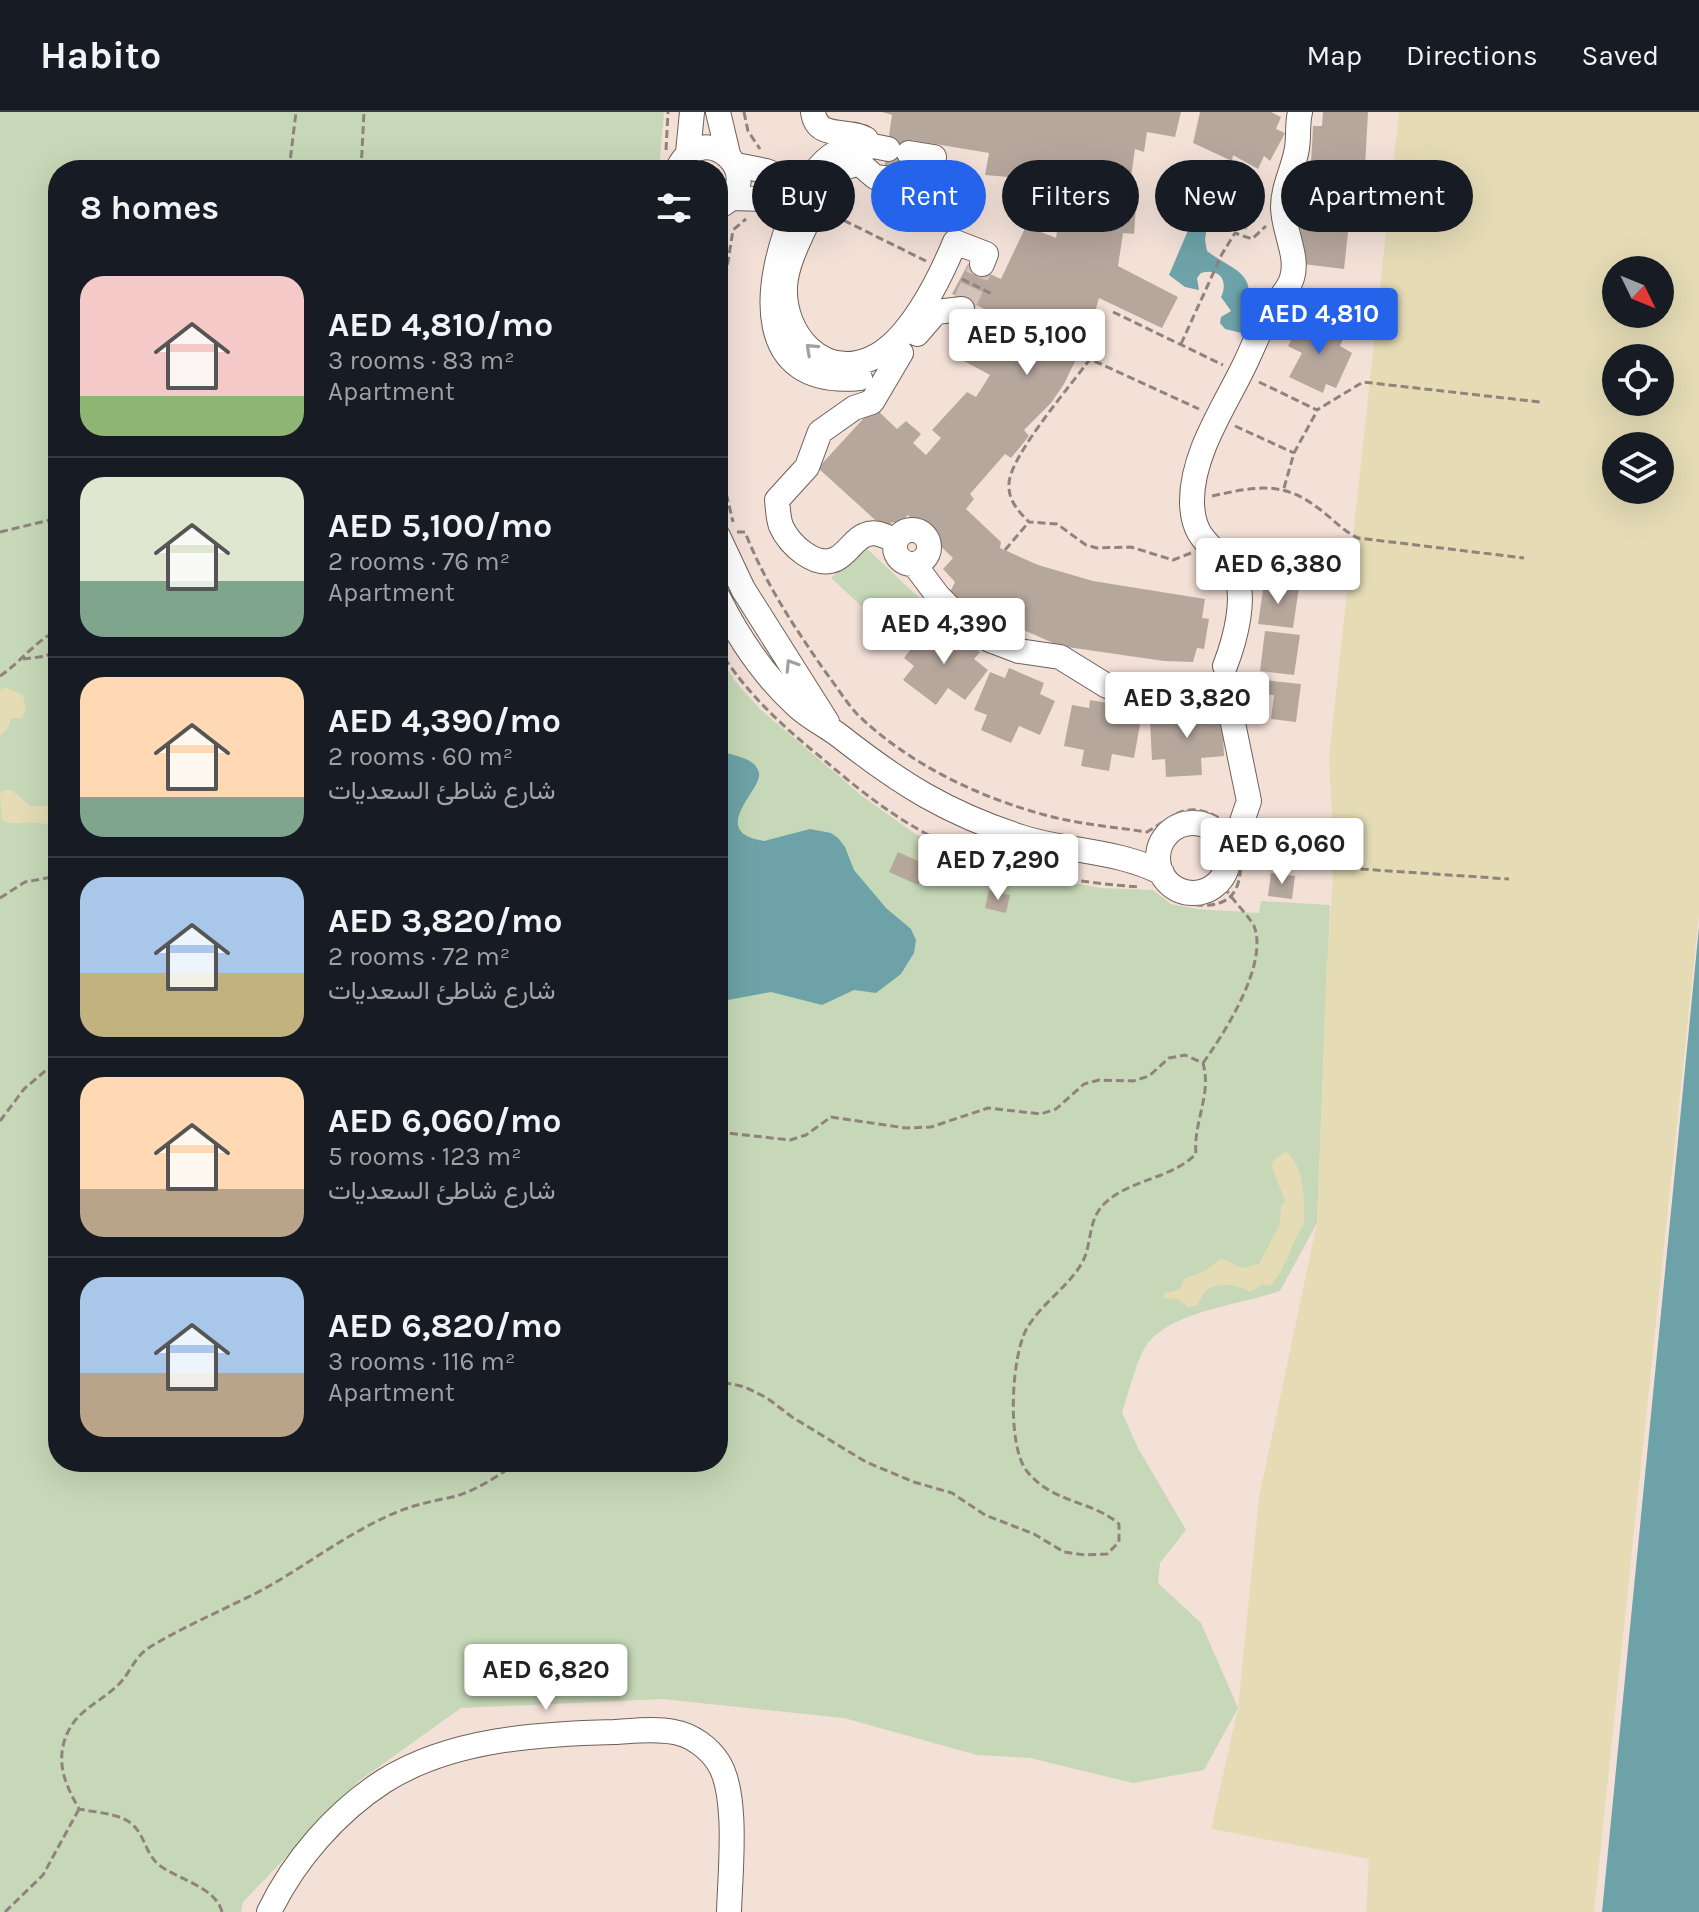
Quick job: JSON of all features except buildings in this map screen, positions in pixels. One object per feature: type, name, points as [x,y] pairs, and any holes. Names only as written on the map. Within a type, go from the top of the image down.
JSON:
[{"type":"street","points":[[677,160],[692,112]]},
{"type":"street","points":[[718,112],[738,182],[728,198]]},
{"type":"street","points":[[813,112],[816,124],[823,130],[863,136],[890,149]]},
{"type":"street","points":[[1294,160],[1300,112]]},
{"type":"street","points":[[677,160],[708,147],[752,166]]},
{"type":"street","points":[[828,160],[840,150],[890,149],[934,157],[934,160]]},
{"type":"street","points":[[728,203],[752,200]]},
{"type":"street","points":[[793,232],[774,266],[771,297],[780,343],[791,358],[806,372],[825,379],[841,380],[877,371],[901,353]]},
{"type":"street","points":[[800,232],[785,286],[787,305],[792,328],[810,351],[828,362],[851,365],[873,358],[907,327],[955,242],[986,254],[982,264]]},
{"type":"street","points":[[1162,841],[1158,860],[1171,886],[1191,893],[1212,888],[1225,890],[1231,836],[1249,801],[1221,681],[1236,640],[1237,580],[1233,570],[1205,544],[1195,525],[1192,501],[1198,465],[1219,418],[1269,313],[1293,277],[1294,263],[1285,232]]},
{"type":"street","points":[[962,309],[936,312],[901,353],[872,402],[854,408],[820,432],[807,467],[777,500],[780,524],[791,541],[818,561],[833,561],[848,552],[863,535],[876,533],[896,541],[906,531],[920,532],[926,536],[929,551],[921,562],[914,564],[938,596],[970,628],[990,640],[1019,651],[1071,661],[1107,686],[1221,681]]},
{"type":"street","points":[[728,571],[743,589],[833,731]]},
{"type":"street","points":[[728,613],[772,681],[803,712],[914,791],[957,814],[1052,846],[1124,856],[1162,873]]},
{"type":"street","points":[[1124,856],[1147,852],[1177,827],[1187,823],[1208,826],[1231,836]]},
{"type":"street","points":[[269,1912],[302,1859],[334,1822],[368,1792],[408,1768],[451,1751],[498,1742],[553,1735],[647,1730],[674,1732],[695,1740],[713,1754],[725,1773],[730,1795],[729,1912]]},
{"type":"path","points":[[290,160],[296,112]]},
{"type":"path","points":[[362,160],[364,112]]},
{"type":"path","points":[[668,112],[677,160]]},
{"type":"path","points":[[1181,344],[1222,254],[1235,233],[1252,239],[1281,215]]},
{"type":"path","points":[[855,226],[994,295]]},
{"type":"path","points":[[1205,544],[1173,560],[1131,547],[1097,548],[1086,545],[1057,524],[1029,522],[1013,504],[1008,488],[1009,476],[1019,455],[1090,359],[1294,453]]},
{"type":"path","points":[[1377,383],[1540,402]]},
{"type":"path","points":[[1284,488],[1294,453],[1317,410]]},
{"type":"path","points":[[1192,501],[1240,490],[1284,488],[1317,507],[1348,534],[1358,538],[1524,558]]},
{"type":"path","points":[[728,501],[735,531],[745,532],[759,566],[792,625],[856,712],[896,746],[965,785],[1044,815],[1147,832],[1177,811],[1204,810],[1227,823],[1241,861],[1237,886],[1225,890],[1254,926],[1252,967],[1241,1004],[1203,1063]]},
{"type":"path","points":[[0,532],[48,520]]},
{"type":"path","points":[[1005,550],[1029,522]]},
{"type":"path","points":[[0,676],[23,659],[30,648],[48,636]]},
{"type":"path","points":[[23,659],[48,655]]},
{"type":"path","points":[[1241,861],[1324,869],[1509,879]]},
{"type":"path","points":[[1002,888],[1005,864]]},
{"type":"path","points":[[0,898],[25,882],[48,878]]},
{"type":"path","points":[[728,1133],[790,1140],[806,1135],[831,1117],[906,1128],[931,1127],[988,1108],[1041,1114],[1056,1109],[1084,1084],[1099,1080],[1133,1081],[1149,1076],[1169,1058],[1185,1055],[1203,1063],[1208,1080],[1196,1133],[1196,1154],[1171,1172],[1123,1191],[1095,1214],[1087,1253],[1078,1269],[1043,1306],[1026,1331],[1018,1358],[1012,1398],[1015,1431],[1025,1469],[1050,1491],[1075,1505],[1106,1512],[1119,1524],[1119,1542],[1107,1554],[1064,1552],[1034,1534],[985,1515],[952,1493],[866,1462],[767,1398],[745,1387],[728,1383]]},
{"type":"path","points":[[0,1121],[24,1089],[48,1069]]},
{"type":"path","points":[[79,1809],[61,1766],[63,1745],[82,1713],[121,1683],[132,1663],[149,1647],[239,1598],[262,1589],[362,1528],[412,1506],[468,1491],[501,1472]]},
{"type":"path","points":[[5,1912],[43,1875],[79,1809]]},
{"type":"path","points":[[79,1809],[122,1818],[140,1830],[150,1857],[163,1868],[202,1889],[221,1905],[222,1912]]},
{"type":"green space","points":[[0,112],[664,112],[660,160],[48,160],[48,1472],[728,1472],[728,670],[760,709],[862,796],[917,835],[1011,871],[1101,888],[1153,890],[1171,904],[1198,909],[1259,913],[1261,901],[1330,905],[1317,1223],[1280,1291],[1191,1316],[1159,1332],[1144,1349],[1122,1413],[1138,1448],[1186,1530],[1160,1563],[1158,1583],[1201,1623],[1238,1708],[1204,1770],[1133,1783],[1030,1758],[977,1755],[844,1718],[662,1699],[461,1708],[359,1781],[243,1902],[241,1912],[0,1912]]},
{"type":"green space","points":[[862,544],[930,608],[899,641],[831,578]]},
{"type":"sand","points":[[1399,112],[1699,112],[1699,915],[1594,1912],[1366,1912],[1369,1859],[1211,1829],[1238,1708],[1259,1497],[1317,1223],[1334,858],[1329,758],[1386,232],[1473,232],[1473,160],[1394,160]]},
{"type":"sand","points":[[5,687],[23,695],[26,708],[22,718],[11,718],[7,730],[0,736],[0,690]]},
{"type":"sand","points":[[11,790],[31,806],[48,806],[48,825],[2,821],[0,793]]},
{"type":"sand","points":[[1286,1151],[1300,1176],[1304,1195],[1304,1224],[1276,1279],[1270,1286],[1263,1284],[1250,1292],[1220,1285],[1208,1289],[1197,1305],[1188,1307],[1177,1299],[1164,1298],[1164,1293],[1179,1290],[1185,1278],[1205,1271],[1221,1258],[1242,1268],[1259,1264],[1280,1224],[1281,1207],[1285,1201],[1272,1167],[1273,1161]]},
{"type":"water","points":[[1187,232],[1206,232],[1207,251],[1234,268],[1246,280],[1249,298],[1246,312],[1258,328],[1254,336],[1225,329],[1220,323],[1221,317],[1231,311],[1221,297],[1224,285],[1217,274],[1201,273],[1197,278],[1199,290],[1185,287],[1169,275]]},
{"type":"water","points":[[728,753],[753,763],[759,773],[741,810],[739,829],[747,836],[764,841],[810,829],[831,833],[845,847],[854,870],[886,908],[911,929],[916,940],[914,953],[901,974],[876,993],[854,990],[822,1005],[771,992],[728,1000]]},
{"type":"water","points":[[1699,927],[1699,1912],[1602,1912]]},
{"type":"tunnel","points":[[962,309],[982,264]]}]
